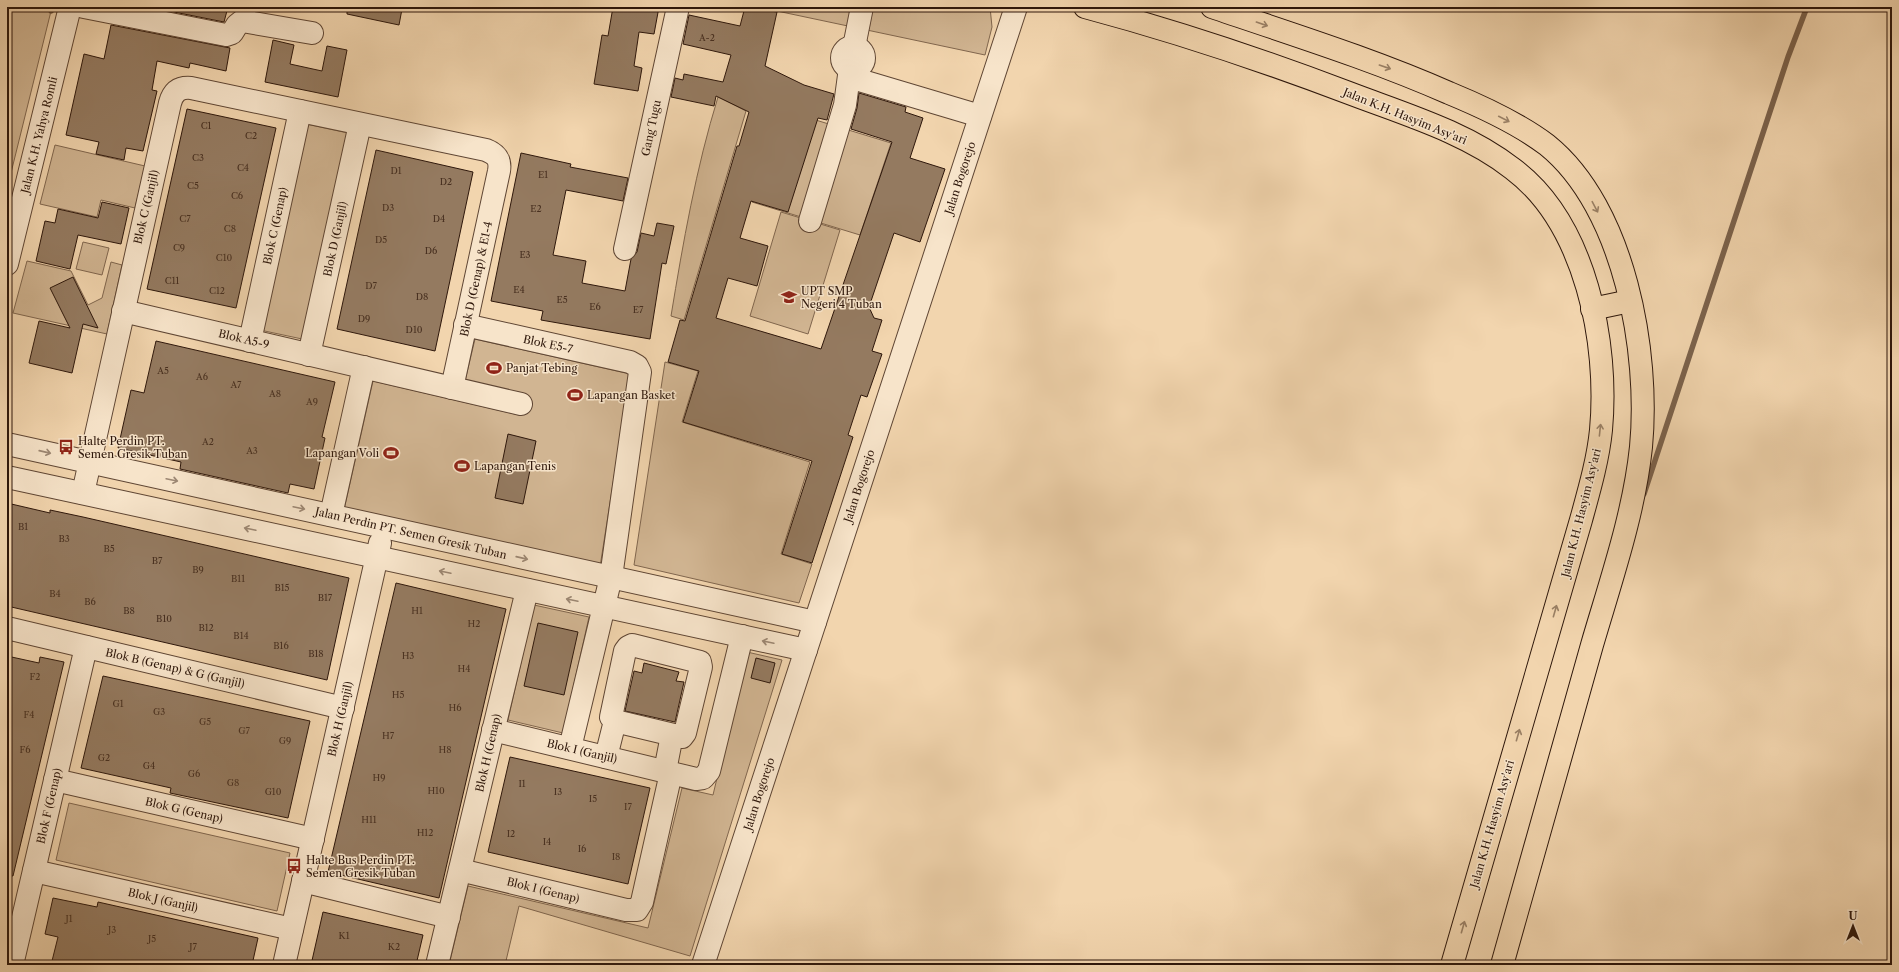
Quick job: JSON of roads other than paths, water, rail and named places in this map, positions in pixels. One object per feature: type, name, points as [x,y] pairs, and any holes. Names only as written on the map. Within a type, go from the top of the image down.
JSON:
[{"type":"highway","name":"Jalan K.H. Hasyim Asy'ari","points":[[1085,7],[1158,27],[1277,65],[1451,133],[1493,156],[1528,180],[1558,217],[1582,273],[1592,309],[1599,352],[1602,401],[1601,430],[1593,472],[1581,520],[1452,965]]},
{"type":"highway","points":[[1212,7],[1421,81],[1475,104],[1537,138],[1562,158],[1586,190],[1607,231],[1624,276],[1639,347],[1642,396],[1641,444],[1635,482],[1618,553],[1502,965]]},
{"type":"highway","points":[[1592,309],[1630,301]]},
{"type":"street","name":"Jalan K.H. Yahya Romli","points":[[7,264],[70,7]]},
{"type":"street","points":[[84,7],[226,35],[232,33],[236,25],[242,21],[312,33]]},
{"type":"street","name":"Gang Tugu","points":[[625,249],[678,7]]},
{"type":"street","points":[[810,221],[845,105],[850,73],[859,67],[864,60],[862,51],[854,47],[862,7]]},
{"type":"street","name":"Jalan Bogorejo","points":[[703,965],[1016,7]]},
{"type":"street","points":[[850,73],[980,116]]},
{"type":"street","name":"Blok C (Ganjil)","points":[[83,493],[170,103],[174,92],[186,88],[300,111]]},
{"type":"street","points":[[300,111],[360,124]]},
{"type":"street","name":"Blok C (Genap)","points":[[250,341],[300,111]]},
{"type":"street","name":"Blok D (Genap) & E1-4","points":[[360,124],[490,152],[498,158],[499,171],[452,388]]},
{"type":"street","name":"Blok D (Ganjil)","points":[[309,355],[360,124]]},
{"type":"street","name":"Blok A5-9","points":[[123,311],[521,404]]},
{"type":"street","name":"Blok E5-7","points":[[465,326],[630,362],[639,368],[641,378],[611,578]]},
{"type":"street","points":[[331,515],[364,367]]},
{"type":"street","points":[[11,445],[8,477],[806,650]]},
{"type":"street","name":"Jalan Perdin PT. Semen Gresik Tuban","points":[[11,445],[815,622]]},
{"type":"street","name":"Blok H (Ganjil)","points":[[284,965],[384,527]]},
{"type":"street","points":[[570,748],[611,578]]},
{"type":"street","name":"Blok H (Genap)","points":[[437,965],[527,590]]},
{"type":"street","points":[[638,647],[646,615]]},
{"type":"street","points":[[689,658],[697,626]]},
{"type":"street","name":"Blok B (Genap) & G (Ganjil)","points":[[7,628],[343,708]]},
{"type":"street","points":[[695,692],[695,702],[700,708],[706,712],[723,716],[742,636]]},
{"type":"street","points":[[632,646],[689,658],[699,661],[701,666],[685,734],[680,737],[615,722],[611,717],[627,648],[632,646]]},
{"type":"street","name":"Blok F (Genap)","points":[[12,965],[86,647]]},
{"type":"street","points":[[586,684],[608,688],[616,683],[620,675]]},
{"type":"street","name":"Blok I (Ganjil)","points":[[493,730],[696,779],[706,776],[709,771],[723,716]]},
{"type":"street","points":[[606,757],[615,722]]},
{"type":"street","points":[[668,772],[672,735]]},
{"type":"street","name":"Blok I (Genap)","points":[[460,870],[626,910],[637,910],[641,905],[668,772]]},
{"type":"street","name":"Blok G (Genap)","points":[[55,780],[313,839]]},
{"type":"street","name":"Blok J (Ganjil)","points":[[34,871],[292,929]]},
{"type":"street","points":[[303,881],[449,917]]},
{"type":"waterway","points":[[49,7],[51,11]]},
{"type":"waterway","points":[[1644,494],[1788,57],[1807,7]]},
{"type":"place","name":"UPT SMP Negeri 4 Tuban","points":[[789,297]]},
{"type":"place","name":"Panjat Tebing","points":[[494,368]]},
{"type":"place","name":"Lapangan Basket","points":[[575,395]]},
{"type":"place","name":"Halte Perdin PT. Semen Gresik Tuban","points":[[66,447]]},
{"type":"place","name":"Lapangan Voli","points":[[391,453]]},
{"type":"place","name":"Lapangan Tenis","points":[[462,466]]},
{"type":"place","name":"Halte Bus Perdin PT. Semen Gresik Tuban","points":[[294,866]]}]
